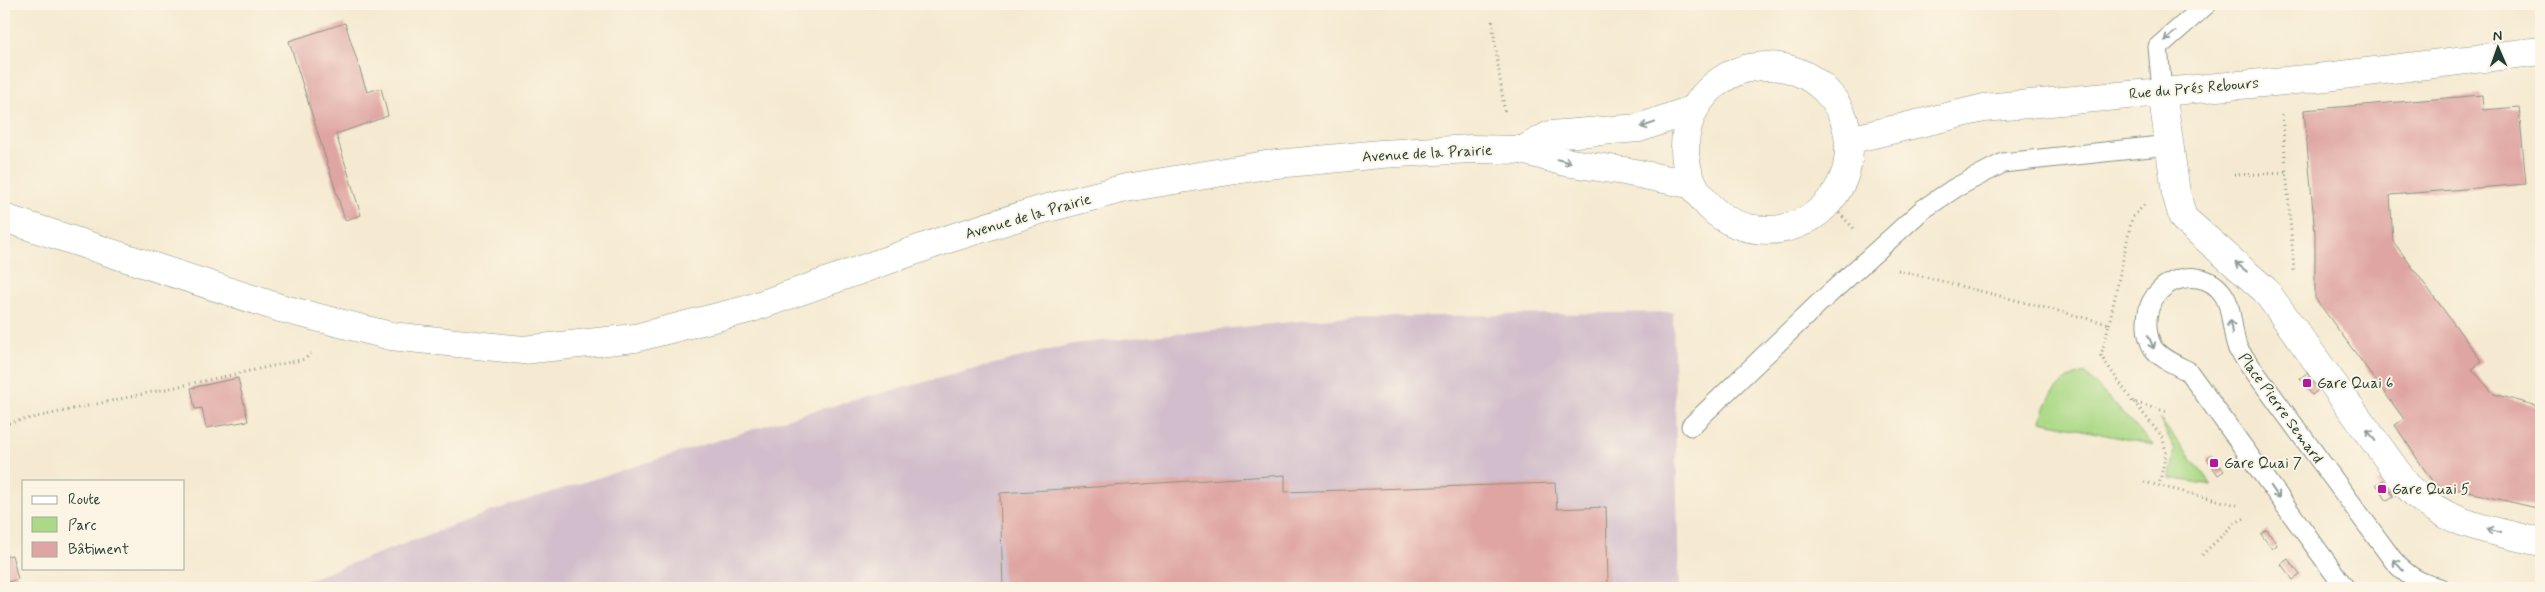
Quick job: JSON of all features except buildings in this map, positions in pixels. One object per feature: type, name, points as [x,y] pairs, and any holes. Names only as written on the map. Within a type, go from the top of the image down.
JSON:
[{"type":"street","name":"Rue du Prés Rebours","points":[[1849,140],[1984,108],[2280,80],[2541,51]]},
{"type":"street","points":[[1758,66],[1790,69],[1819,84],[1840,109],[1849,140],[1848,162],[1844,176],[1829,202],[1809,219],[1784,228],[1757,230],[1732,222],[1710,207],[1694,185],[1685,160],[1686,134],[1694,109],[1710,88],[1732,73],[1758,66]]},
{"type":"street","points":[[2162,91],[2176,193],[2183,218],[2265,290],[2408,486],[2423,503],[2450,518],[2541,542]]},
{"type":"street","points":[[1523,150],[1550,135],[1639,128],[1694,109]]},
{"type":"street","name":"Avenue de la Prairie","points":[[4,218],[280,308],[400,337],[524,350],[635,338],[749,309],[942,241],[1040,210],[1126,188],[1266,165],[1471,149],[1523,150],[1565,162],[1694,185]]},
{"type":"lane","points":[[2162,91],[2158,47],[2207,4]]},
{"type":"lane","points":[[1691,426],[1818,305],[1922,210],[1955,188],[2003,163],[2169,144]]},
{"type":"lane","name":"Place Pierre Semard","points":[[2345,588],[2188,371],[2169,362],[2152,348],[2147,332],[2146,318],[2151,301],[2159,290],[2168,283],[2181,278],[2193,278],[2207,282],[2218,289],[2226,300],[2232,333],[2238,349],[2393,560],[2408,576],[2440,588]]},
{"type":"path","points":[[1492,21],[1505,116]]},
{"type":"path","points":[[2280,80],[2294,278]]},
{"type":"path","points":[[2234,175],[2286,173]]},
{"type":"path","points":[[2159,485],[2166,454],[2163,438],[2133,402],[2101,356],[2132,218],[2145,204],[2176,193]]},
{"type":"path","points":[[1829,202],[1876,254],[1894,269],[2109,324]]},
{"type":"path","points":[[4,424],[305,359],[346,324]]},
{"type":"path","points":[[2133,402],[2168,412]]},
{"type":"path","points":[[2144,482],[2237,505]]},
{"type":"path","points":[[2202,555],[2236,522],[2247,517]]},
{"type":"shaded area","points":[[1673,312],[1679,588],[286,588],[492,511],[805,413],[1072,344],[1330,318]]},
{"type":"green space","points":[[2085,373],[2153,445],[2041,421],[2047,403],[2056,389],[2068,380]]},
{"type":"green space","points":[[2159,418],[2212,485],[2170,478],[2175,450]]},
{"type":"place","name":"Gare Quai 6","points":[[2307,383]]},
{"type":"place","name":"Gare Quai 7","points":[[2214,463]]},
{"type":"place","name":"Gare Quai 5","points":[[2382,489]]}]
